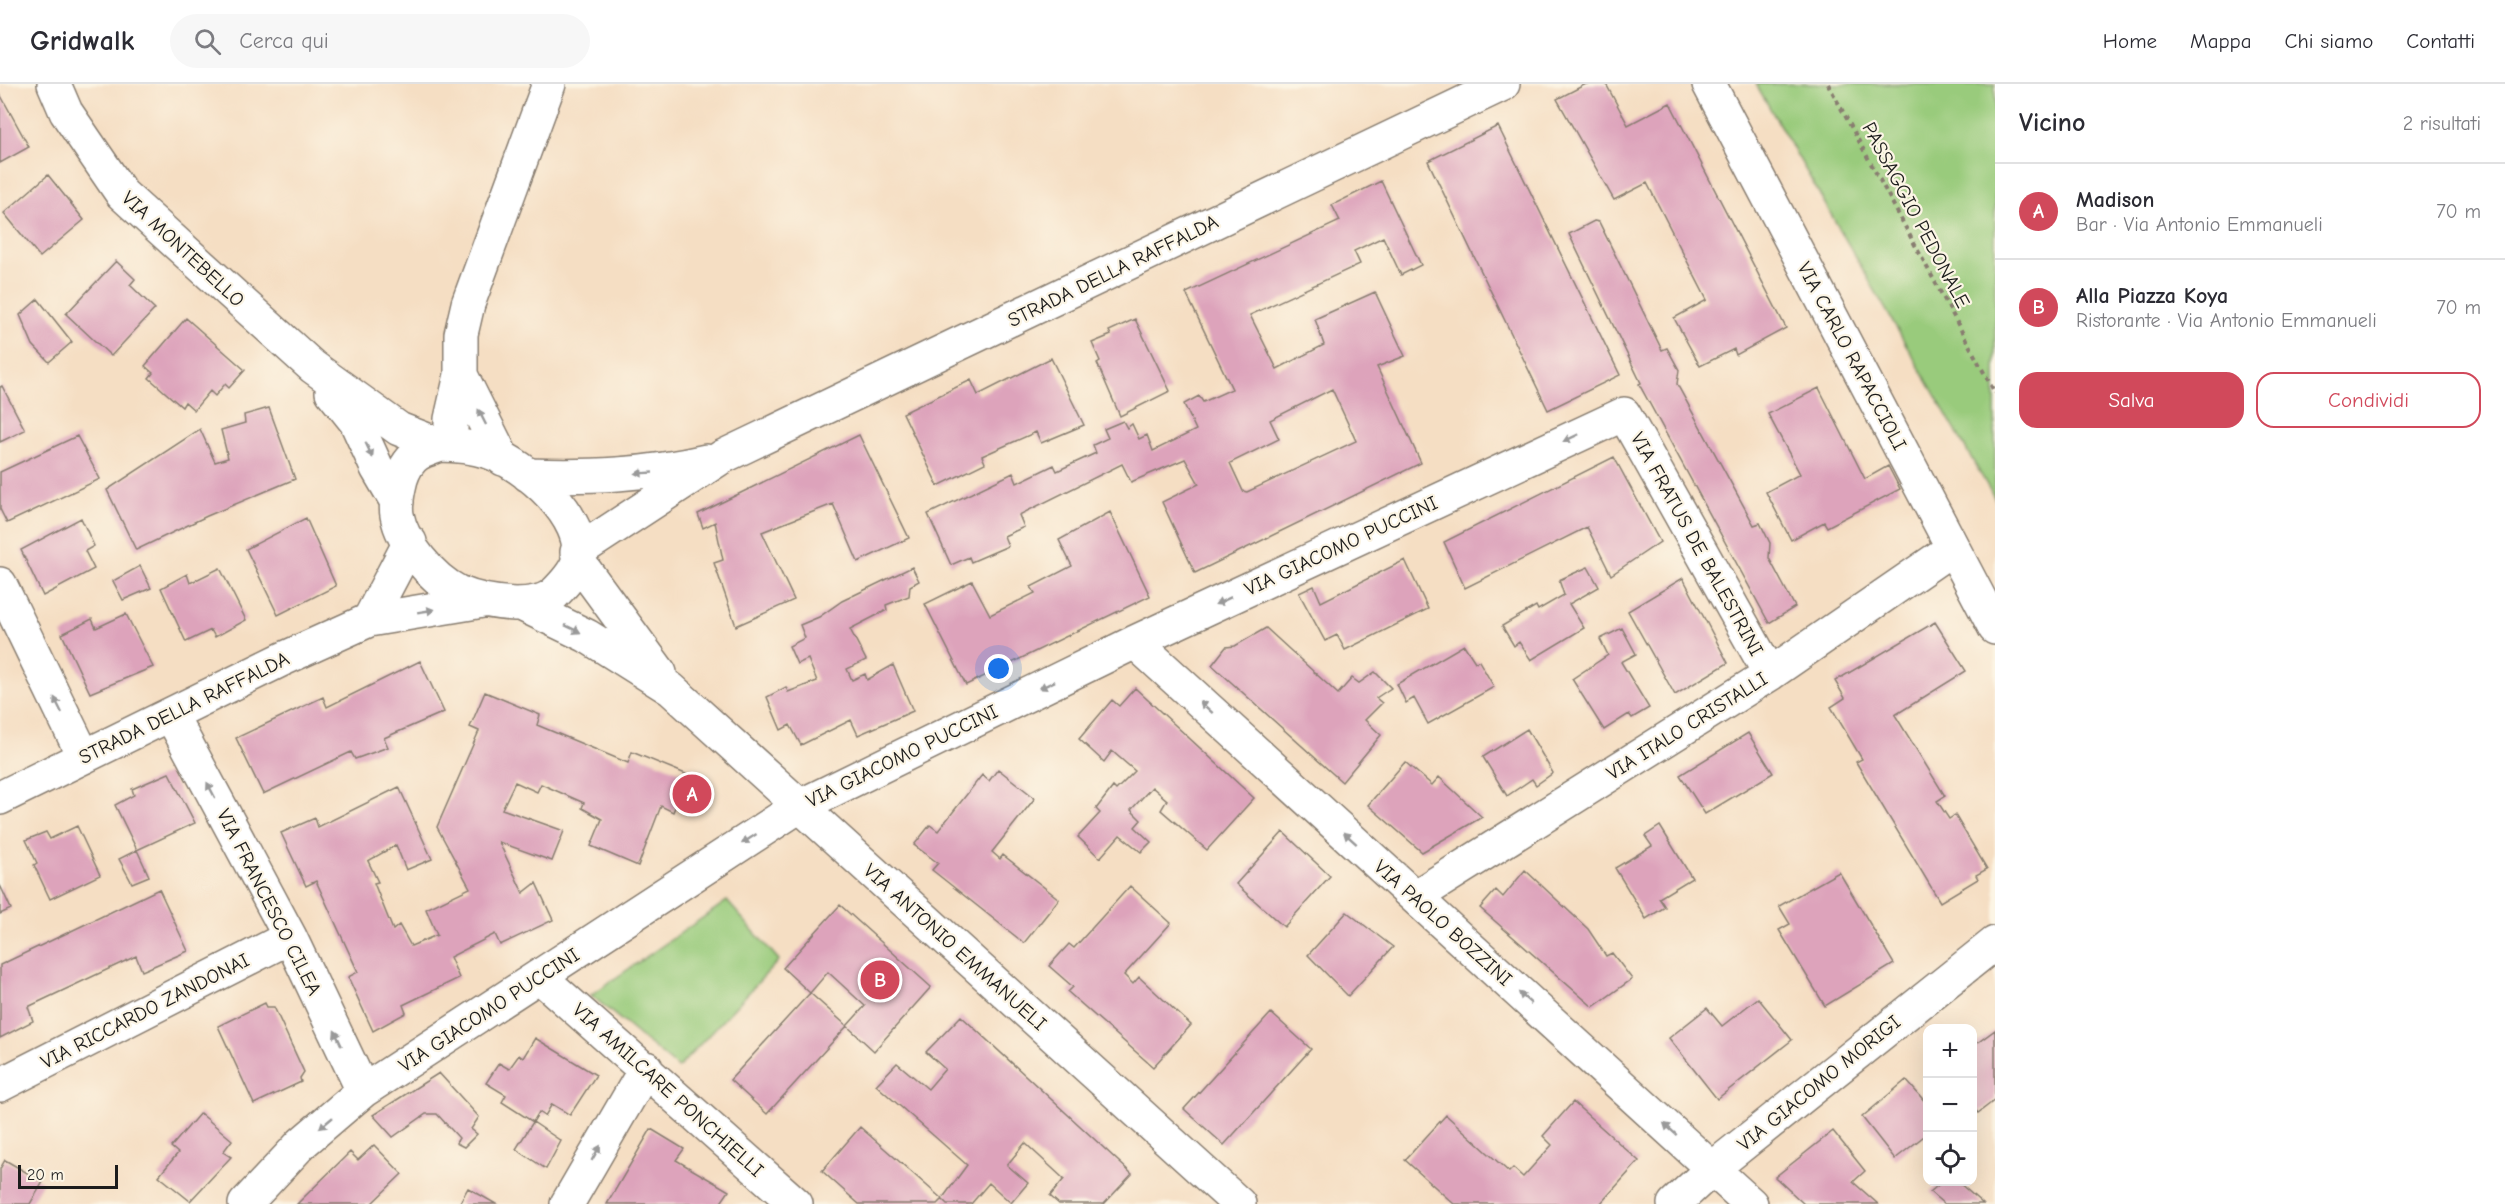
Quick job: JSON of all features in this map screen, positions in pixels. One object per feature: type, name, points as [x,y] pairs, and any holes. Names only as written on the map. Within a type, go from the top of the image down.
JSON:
[{"type":"street","name":"VIA MONTEBELLO","points":[[54,84],[66,112],[122,194],[313,367],[399,429],[446,446]]},
{"type":"street","points":[[446,446],[461,375],[461,334],[468,304],[549,84]]},
{"type":"street","name":"STRADA DELLA RAFFALDA","points":[[0,798],[369,620],[483,601],[521,604],[552,595],[567,579],[578,556],[722,457],[1503,84]]},
{"type":"street","name":"VIA CARLO RAPACCIOLI","points":[[1709,84],[1995,628]]},
{"type":"street","name":"VIA MONTEBELLO","points":[[313,367],[356,422],[377,468],[397,502]]},
{"type":"street","points":[[461,375],[515,467]]},
{"type":"street","name":"VIA GIACOMO PUCCINI","points":[[246,1204],[302,1143],[363,1091],[798,807],[1135,642],[1624,414]]},
{"type":"street","name":"VIA FRATUS DE BALESTRINI","points":[[1624,414],[1770,674]]},
{"type":"street","name":"STRADA DELLA RAFFALDA","points":[[483,601],[456,591],[435,574],[410,542],[397,514],[397,502],[404,470],[417,454],[446,446],[489,452],[515,467],[559,503],[573,526],[578,556]]},
{"type":"street","name":"STRADA DELLA RAFFALDA","points":[[515,467],[575,476],[658,472],[722,457]]},
{"type":"street","points":[[369,620],[410,542]]},
{"type":"street","name":"VIA ITALO CRISTALLI","points":[[1415,897],[1770,674],[1953,548]]},
{"type":"street","name":"VIA ANTONIO EMMANUELI","points":[[578,556],[671,689]]},
{"type":"street","points":[[0,584],[84,757]]},
{"type":"street","name":"VIA ANTONIO EMMANUELI","points":[[521,604],[587,636],[671,689],[798,807],[1239,1204]]},
{"type":"street","name":"VIA PAOLO BOZZINI","points":[[1135,642],[1751,1204]]},
{"type":"street","name":"VIA FRANCESCO CILEA","points":[[171,715],[290,937],[363,1091]]},
{"type":"street","name":"VIA RICCARDO ZANDONAI","points":[[0,1085],[290,937]]},
{"type":"street","name":"VIA GIACOMO MORIGI","points":[[1674,1204],[1713,1168],[1995,943]]},
{"type":"street","name":"VIA AMILCARE PONCHIELLI","points":[[540,977],[646,1068],[796,1204]]},
{"type":"street","points":[[567,1204],[646,1068]]},
{"type":"path","name":"PASSAGGIO PEDONALE","points":[[1828,84],[1995,393]]},
{"type":"green space","points":[[1756,84],[1995,84],[1995,499]]},
{"type":"green space","points":[[727,901],[779,960],[678,1068],[591,995]]},
{"type":"building","points":[[1586,84],[1606,84],[1628,125],[1670,103],[1786,328],[1736,355],[1734,349],[1700,366],[1674,318],[1707,300],[1647,183],[1614,200],[1557,99]]},
{"type":"building","points":[[0,94],[29,147],[0,163]]},
{"type":"building","points":[[1498,126],[1620,375],[1548,410],[1428,161]]},
{"type":"building","points":[[48,175],[84,220],[40,257],[4,213]]},
{"type":"building","points":[[1381,181],[1421,265],[1401,275],[1383,237],[1354,251],[1360,264],[1250,315],[1277,369],[1324,345],[1315,319],[1375,292],[1405,356],[1377,367],[1421,463],[1195,573],[1162,502],[1199,484],[1185,459],[1131,482],[1122,464],[1019,515],[1024,527],[1004,536],[1008,546],[971,562],[969,557],[951,565],[928,514],[1013,473],[1017,483],[1054,465],[1057,471],[1096,453],[1093,445],[1108,438],[1104,429],[1123,421],[1127,428],[1132,424],[1139,439],[1147,435],[1153,451],[1196,430],[1184,404],[1199,396],[1203,402],[1232,389],[1186,293],[1340,221],[1332,205]],"holes":[[[1332,389],[1356,441],[1247,492],[1243,491],[1230,463],[1279,439],[1270,420]]]},
{"type":"building","points":[[1594,221],[1599,222],[1662,350],[1667,348],[1679,370],[1677,384],[1754,525],[1760,523],[1770,543],[1769,558],[1795,607],[1769,623],[1639,384],[1641,383],[1569,234]]},
{"type":"building","points":[[116,261],[135,279],[130,285],[155,309],[111,356],[66,314]]},
{"type":"building","points":[[38,299],[72,342],[49,362],[33,345],[20,315]]},
{"type":"building","points":[[186,318],[245,370],[229,388],[225,384],[215,396],[210,391],[194,410],[185,402],[182,407],[149,378],[153,373],[145,366]]},
{"type":"building","points":[[1135,319],[1170,391],[1120,416],[1097,363],[1100,361],[1092,343],[1111,335],[1109,331]]},
{"type":"building","points":[[1051,358],[1084,425],[1041,443],[1036,432],[982,456],[985,463],[938,486],[903,413],[971,380],[978,395]]},
{"type":"building","points":[[2,386],[25,430],[0,442],[0,387]]},
{"type":"building","points":[[1819,388],[1865,479],[1888,466],[1900,489],[1827,527],[1824,522],[1791,540],[1766,492],[1800,474],[1768,414]]},
{"type":"building","points":[[269,408],[295,479],[207,516],[136,550],[107,490],[200,429],[215,462],[228,458],[221,430],[245,423],[244,415]]},
{"type":"building","points":[[859,435],[909,538],[858,562],[833,504],[762,532],[794,600],[736,626],[714,563],[723,560],[715,522],[703,528],[698,514]]},
{"type":"building","points":[[77,436],[100,479],[7,523],[0,509],[0,472]]},
{"type":"building","points":[[1614,457],[1660,542],[1611,575],[1587,527],[1465,588],[1444,542]]},
{"type":"building","points":[[1110,512],[1150,596],[966,685],[925,604],[972,581],[990,615],[1035,593],[1031,587],[1072,566],[1059,540]]},
{"type":"building","points":[[81,518],[94,546],[85,551],[94,569],[43,596],[21,550]]},
{"type":"building","points":[[306,518],[336,586],[278,615],[246,549]]},
{"type":"building","points":[[1405,560],[1428,609],[1345,650],[1337,635],[1325,641],[1299,593],[1314,586],[1321,602]]},
{"type":"building","points":[[140,566],[151,588],[123,600],[113,581]]},
{"type":"building","points":[[912,567],[919,581],[910,586],[909,596],[886,605],[887,610],[850,629],[866,660],[847,669],[852,680],[865,674],[867,680],[893,665],[913,711],[858,735],[851,720],[801,745],[790,725],[781,730],[767,697],[786,687],[788,692],[817,681],[808,659],[797,664],[789,646],[805,638],[800,625],[819,617],[842,601]]},
{"type":"building","points":[[1588,567],[1599,587],[1569,604],[1584,628],[1531,660],[1519,642],[1514,646],[1502,626],[1536,606],[1538,610],[1564,595],[1559,580]]},
{"type":"building","points":[[220,568],[246,620],[215,637],[211,630],[186,642],[161,588],[187,574],[190,583]]},
{"type":"building","points":[[1683,578],[1728,663],[1675,695],[1628,611]]},
{"type":"building","points":[[126,614],[153,667],[90,693],[62,634],[92,619],[96,628]]},
{"type":"building","points":[[1935,622],[1966,671],[1895,715],[1945,796],[1937,801],[1949,819],[1955,815],[1987,869],[1976,875],[1978,879],[1940,902],[1856,762],[1862,759],[1831,707],[1845,698],[1835,681]]},
{"type":"building","points":[[1266,628],[1338,694],[1352,678],[1359,683],[1375,672],[1391,688],[1376,698],[1382,703],[1365,720],[1381,735],[1342,782],[1212,665],[1226,647],[1235,646]]},
{"type":"building","points":[[1622,628],[1636,654],[1621,662],[1649,708],[1632,718],[1629,714],[1604,730],[1572,679],[1608,655],[1600,639]]},
{"type":"building","points":[[1464,645],[1475,662],[1479,661],[1494,687],[1428,724],[1414,698],[1406,703],[1397,684]]},
{"type":"building","points":[[420,661],[444,712],[384,738],[388,747],[355,759],[351,752],[263,794],[236,738],[323,697],[327,707]]},
{"type":"building","points":[[1135,688],[1254,798],[1207,850],[1161,810],[1167,800],[1152,787],[1131,810],[1141,820],[1135,827],[1151,842],[1141,852],[1120,835],[1100,858],[1078,837],[1100,813],[1096,809],[1113,787],[1116,790],[1135,771],[1112,751],[1104,762],[1079,739],[1112,700],[1119,706]]},
{"type":"building","points":[[485,692],[540,715],[537,725],[628,763],[632,752],[688,775],[673,812],[661,806],[638,866],[591,846],[602,819],[582,808],[584,803],[541,784],[537,792],[515,782],[502,809],[564,831],[552,861],[499,842],[523,893],[536,883],[553,920],[500,945],[495,934],[450,957],[459,978],[403,1005],[406,1013],[373,1031],[348,977],[358,972],[316,881],[306,886],[281,833],[315,818],[318,827],[399,787],[432,859],[406,870],[396,845],[368,861],[378,882],[374,883],[393,930],[399,925],[411,946],[437,935],[426,909],[470,888],[437,827],[479,731],[470,727]]},
{"type":"building","points":[[1527,729],[1553,773],[1536,785],[1532,779],[1507,796],[1483,757]]},
{"type":"building","points":[[1748,733],[1773,773],[1705,814],[1680,775]]},
{"type":"building","points":[[1405,762],[1432,785],[1439,777],[1482,817],[1422,852],[1368,805]]},
{"type":"building","points":[[998,769],[1035,798],[992,852],[1000,859],[1003,855],[1059,899],[1024,943],[932,870],[938,863],[914,845],[930,825],[938,831],[982,775],[989,781]]},
{"type":"building","points":[[169,773],[195,823],[137,850],[115,805],[134,795],[132,789]]},
{"type":"building","points":[[77,826],[100,875],[50,899],[34,865],[37,863],[26,840],[46,832],[50,839]]},
{"type":"building","points":[[1660,826],[1692,878],[1659,898],[1665,907],[1646,919],[1615,868],[1652,846],[1645,836]]},
{"type":"building","points":[[1283,832],[1330,876],[1284,927],[1236,884]]},
{"type":"building","points":[[137,850],[149,876],[132,883],[119,859]]},
{"type":"building","points":[[1525,870],[1588,929],[1606,956],[1612,953],[1632,979],[1593,1007],[1480,908],[1496,890],[1503,897]]},
{"type":"building","points":[[1839,872],[1894,964],[1825,1006],[1779,930],[1790,924],[1779,906]]},
{"type":"building","points":[[0,885],[11,909],[0,914]]},
{"type":"building","points":[[1130,886],[1171,923],[1124,975],[1133,984],[1139,977],[1191,1025],[1153,1067],[1068,992],[1073,987],[1049,966],[1069,944],[1074,948]]},
{"type":"building","points":[[159,889],[188,951],[142,971],[136,956],[28,1007],[33,1021],[0,1038],[0,965]]},
{"type":"building","points":[[840,905],[931,987],[874,1051],[847,1026],[865,1006],[828,972],[810,993],[783,968]]},
{"type":"building","points":[[1347,912],[1393,947],[1348,996],[1308,955]]},
{"type":"building","points":[[810,993],[847,1026],[767,1114],[730,1080]]},
{"type":"building","points":[[1758,998],[1792,1040],[1717,1099],[1669,1038],[1707,1008],[1722,1026]]},
{"type":"building","points":[[265,1003],[267,1007],[274,1007],[304,1072],[300,1078],[301,1082],[254,1104],[218,1026]]},
{"type":"building","points":[[1271,1013],[1311,1049],[1224,1145],[1184,1109]]},
{"type":"building","points":[[961,1016],[1132,1174],[1104,1204],[1059,1204],[1050,1196],[1064,1179],[1025,1143],[1007,1165],[1028,1183],[1011,1203],[989,1183],[971,1204],[947,1204],[942,1199],[967,1165],[876,1085],[897,1063],[928,1089],[945,1069],[926,1052]]},
{"type":"building","points":[[1995,1030],[1995,1100],[1978,1113],[1977,1112],[1977,1043]]},
{"type":"building","points":[[535,1038],[596,1075],[570,1115],[552,1104],[545,1116],[539,1112],[533,1122],[502,1102],[506,1095],[486,1083],[499,1063],[509,1069],[519,1055],[523,1058]]},
{"type":"building","points":[[439,1073],[479,1117],[471,1129],[477,1134],[464,1147],[456,1143],[459,1138],[437,1114],[426,1114],[393,1137],[373,1115]]},
{"type":"building","points":[[1906,1080],[1923,1099],[1923,1137],[1895,1159],[1862,1117]]},
{"type":"building","points":[[1573,1102],[1639,1161],[1600,1204],[1454,1204],[1405,1160],[1446,1115],[1509,1172],[1513,1168],[1523,1177],[1552,1145],[1543,1136]]},
{"type":"building","points":[[200,1113],[232,1140],[223,1152],[231,1157],[190,1201],[159,1176],[178,1153],[171,1147]]},
{"type":"building","points":[[533,1122],[561,1141],[546,1169],[516,1149]]},
{"type":"building","points":[[860,1127],[942,1199],[937,1204],[859,1204],[822,1171]]},
{"type":"building","points":[[651,1129],[684,1149],[676,1160],[729,1191],[720,1204],[607,1204]]},
{"type":"building","points":[[1833,1131],[1865,1171],[1853,1182],[1878,1204],[1804,1204],[1775,1177]]},
{"type":"building","points":[[374,1145],[402,1174],[371,1204],[297,1204],[350,1152],[358,1160]]},
{"type":"building","points":[[5,1160],[43,1182],[30,1204],[0,1204],[0,1169]]},
{"type":"building","points":[[1937,1186],[1963,1186],[1983,1204],[1944,1204],[1930,1192]]},
{"type":"building","points":[[468,1188],[496,1204],[459,1204]]},
{"type":"place","name":"Madison","points":[[692,794]]},
{"type":"place","name":"Alla Piazza Koya","points":[[880,980]]}]
